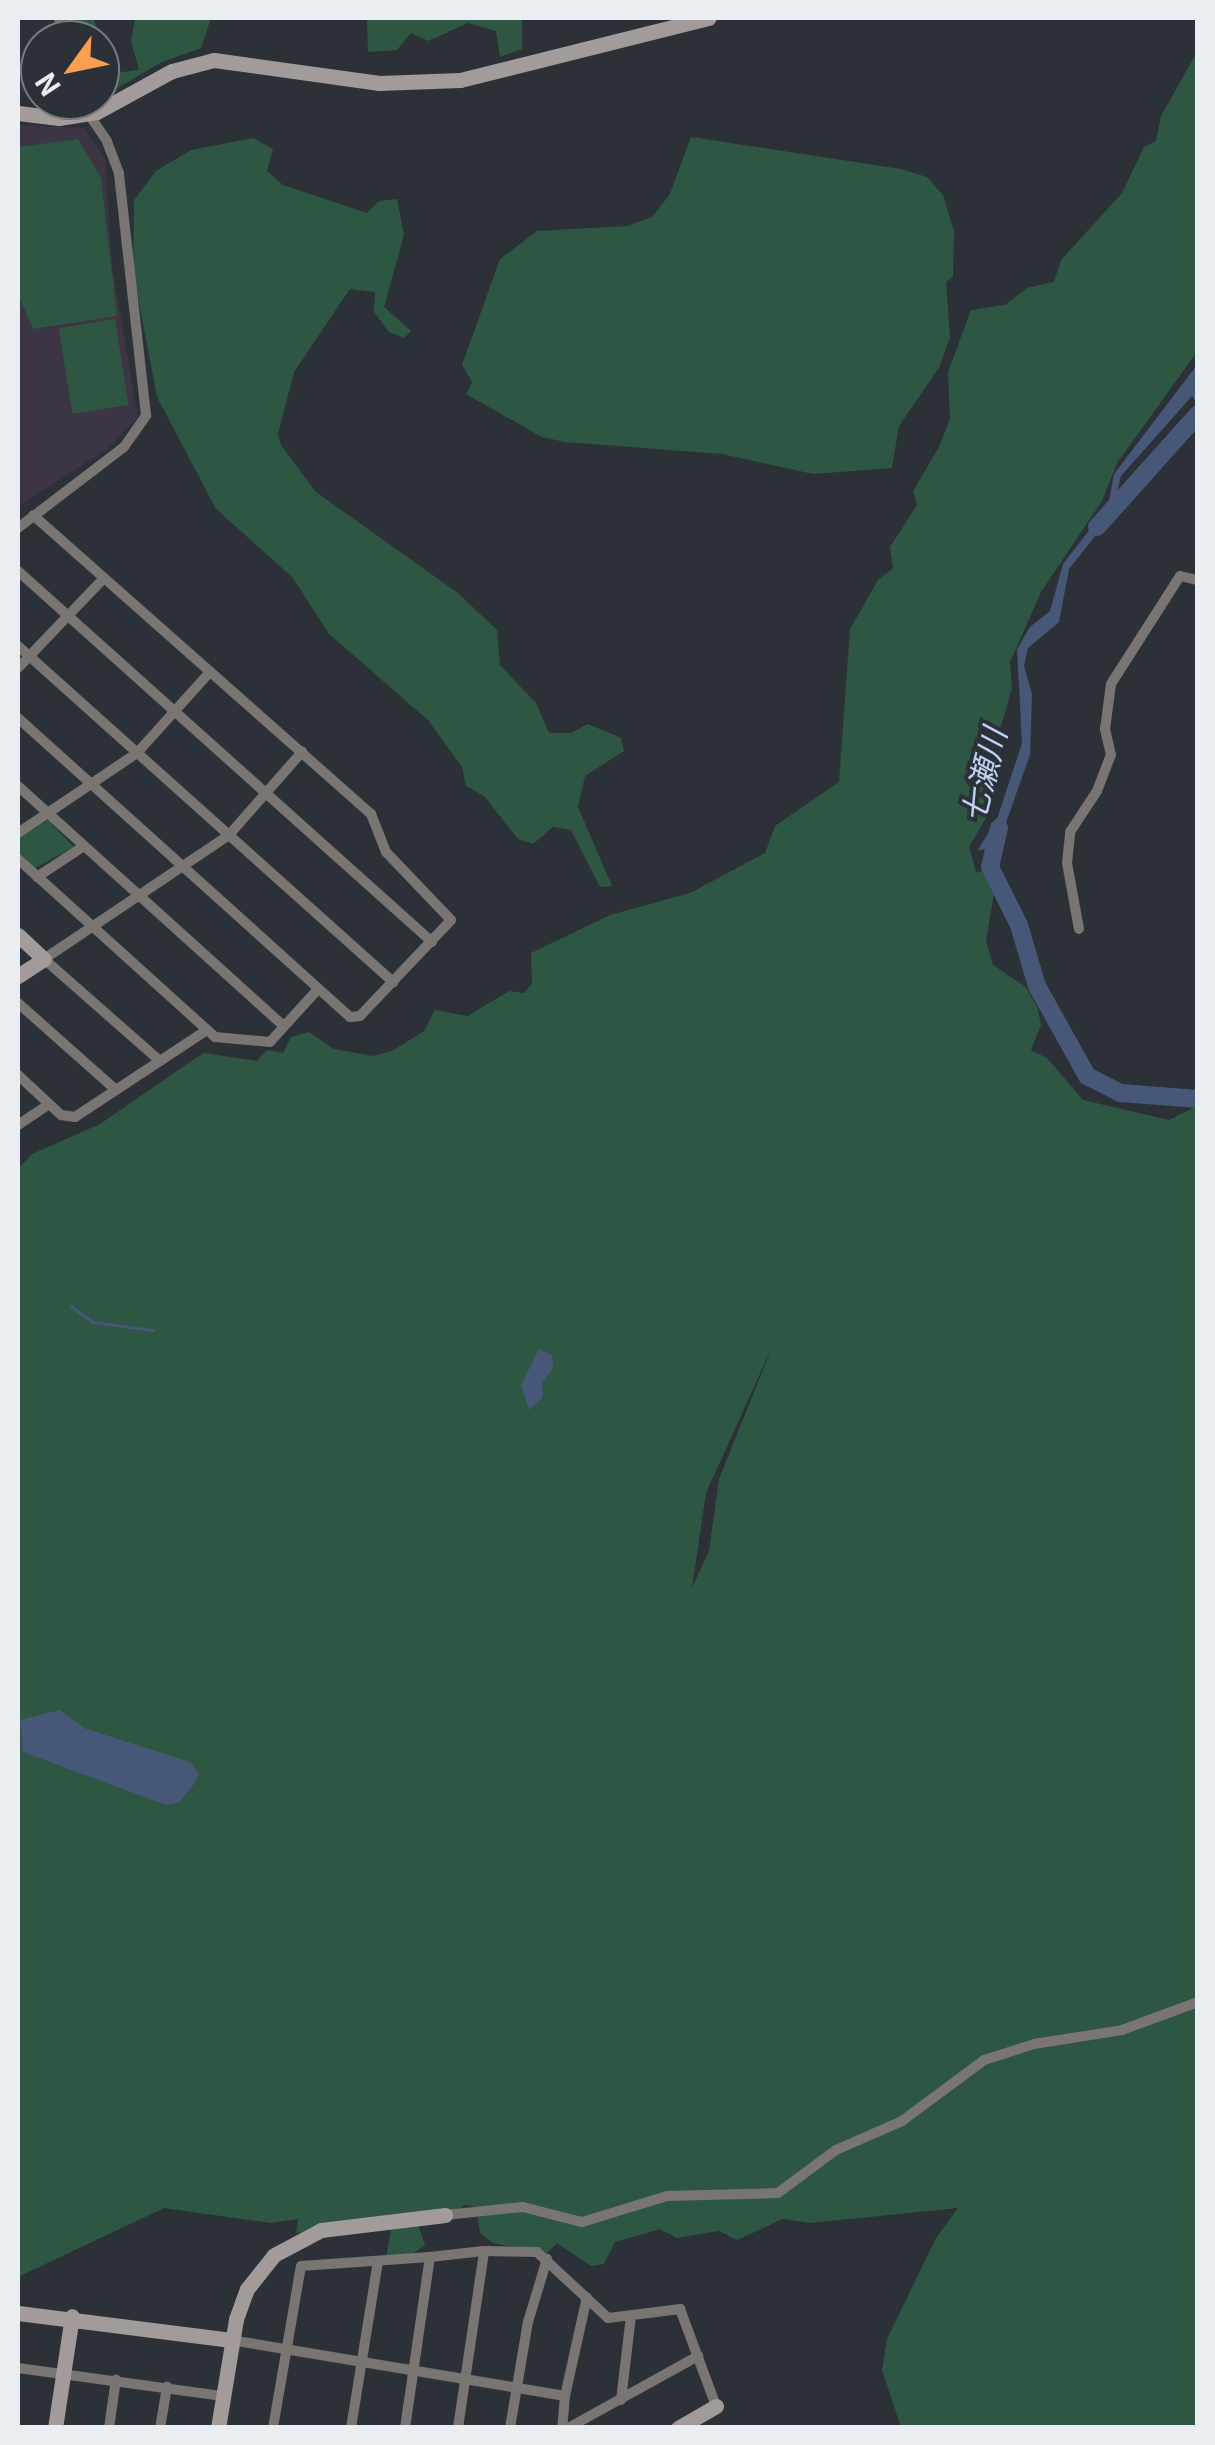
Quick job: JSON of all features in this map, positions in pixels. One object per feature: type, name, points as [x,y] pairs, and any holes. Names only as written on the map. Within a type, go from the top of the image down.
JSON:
[{"type":"street","points":[[120,100],[205,62],[256,62],[379,83],[442,82],[708,18]]},
{"type":"street","points":[[18,528],[124,446],[146,415],[118,173],[91,120]]},
{"type":"street","points":[[18,718],[318,989],[357,1018],[451,920],[450,912],[386,852],[372,814],[32,515]]},
{"type":"street","points":[[18,571],[432,942]]},
{"type":"street","points":[[1079,929],[1067,864],[1070,832],[1098,792],[1111,756],[1105,729],[1111,684],[1180,576],[1198,580]]},
{"type":"street","points":[[18,668],[32,659],[104,578]]},
{"type":"street","points":[[18,646],[393,982]]},
{"type":"street","points":[[18,833],[137,754],[210,672]]},
{"type":"street","points":[[18,976],[229,835],[302,752]]},
{"type":"street","points":[[18,786],[284,1026]]},
{"type":"street","points":[[37,877],[84,846]]},
{"type":"street","points":[[18,859],[207,1030],[224,1040],[265,1043],[318,989]]},
{"type":"street","points":[[18,935],[160,1061]]},
{"type":"street","points":[[18,1003],[116,1090]]},
{"type":"street","points":[[18,1075],[49,1104],[76,1117],[207,1030]]},
{"type":"street","points":[[19,1122],[49,1104]]},
{"type":"street","points":[[218,2428],[231,2340],[247,2289],[288,2243],[322,2230],[523,2206],[582,2222],[667,2196],[778,2193],[836,2150],[902,2121],[984,2060],[1122,2030],[1198,2002]]},
{"type":"street","points":[[458,2428],[484,2251]]},
{"type":"street","points":[[273,2428],[301,2266],[484,2251],[536,2252],[608,2318],[680,2308],[716,2406],[678,2428]]},
{"type":"street","points":[[405,2428],[430,2257]]},
{"type":"street","points":[[510,2428],[548,2260]]},
{"type":"street","points":[[352,2428],[378,2261]]},
{"type":"street","points":[[587,2297],[566,2396],[565,2428],[698,2356]]},
{"type":"street","points":[[18,2313],[72,2316],[231,2340],[566,2396]]},
{"type":"street","points":[[55,2428],[72,2316]]},
{"type":"street","points":[[621,2400],[631,2316]]},
{"type":"street","points":[[18,2368],[64,2371],[222,2396]]},
{"type":"street","points":[[109,2428],[116,2379]]},
{"type":"street","points":[[160,2428],[167,2387]]},
{"type":"shaded area","points":[[18,125],[84,128],[105,159],[112,265],[138,418],[108,449],[18,506]]},
{"type":"green space","points":[[135,18],[211,18],[201,48],[162,62],[120,86],[120,72],[139,70],[131,41]]},
{"type":"green space","points":[[367,18],[522,18],[522,49],[500,57],[496,31],[468,23],[428,41],[411,33],[397,50],[368,52]]},
{"type":"green space","points":[[1197,52],[1197,352],[1117,463],[1102,501],[1041,592],[1010,662],[1012,689],[985,779],[986,818],[969,847],[976,872],[987,871],[994,894],[986,941],[993,965],[1026,987],[1038,1009],[1041,1025],[1031,1050],[1047,1058],[1083,1100],[1169,1120],[1197,1106],[1197,2427],[901,2427],[882,2370],[887,2339],[936,2238],[958,2208],[810,2223],[783,2219],[737,2240],[719,2231],[677,2238],[660,2229],[615,2242],[604,2264],[591,2266],[557,2243],[546,2254],[493,2243],[480,2233],[476,2207],[465,2205],[454,2213],[441,2208],[418,2224],[425,2245],[407,2258],[386,2258],[392,2223],[296,2233],[298,2219],[271,2223],[164,2208],[18,2277],[18,1169],[32,1154],[100,1124],[203,1053],[257,1061],[267,1050],[283,1053],[291,1037],[309,1032],[334,1049],[373,1056],[392,1051],[424,1031],[435,1010],[468,1016],[509,991],[524,993],[532,984],[531,953],[610,915],[690,893],[765,853],[775,826],[839,782],[850,629],[878,580],[893,568],[890,547],[917,505],[913,491],[939,447],[950,419],[948,372],[971,310],[1005,305],[1027,288],[1054,282],[1061,260],[1122,193],[1144,147],[1156,141],[1161,116]],"holes":[[[772,1347],[719,1479],[709,1551],[692,1588],[706,1493]]]},
{"type":"green space","points":[[691,137],[901,169],[927,177],[943,195],[954,231],[953,277],[946,282],[950,337],[940,366],[899,426],[892,468],[813,474],[722,454],[565,442],[542,437],[466,394],[472,382],[462,365],[500,259],[537,231],[627,226],[652,217],[670,194]]},
{"type":"green space","points":[[253,138],[273,149],[267,171],[283,185],[367,213],[379,201],[397,199],[404,235],[384,307],[411,331],[404,338],[389,332],[374,312],[375,292],[350,289],[294,372],[278,434],[281,445],[316,492],[458,593],[497,630],[500,665],[536,703],[549,733],[571,733],[588,724],[621,738],[624,751],[585,776],[578,807],[612,886],[600,887],[571,830],[553,827],[533,844],[518,839],[484,796],[466,786],[462,767],[428,720],[329,634],[293,578],[216,509],[157,397],[133,271],[134,200],[156,171],[191,150]]},
{"type":"green space","points":[[78,139],[101,178],[117,316],[33,329],[18,294],[18,147]]},
{"type":"green space","points":[[115,319],[129,405],[72,414],[59,328]]},
{"type":"green space","points":[[48,820],[74,847],[35,868],[18,852],[18,838]]},
{"type":"water","points":[[1197,365],[1197,403],[1192,396],[1121,476],[1111,516],[1069,569],[1059,622],[1028,648],[1024,666],[1032,694],[1030,755],[997,848],[978,850],[998,816],[1022,743],[1017,649],[1030,627],[1050,611],[1063,564],[1108,506],[1114,474]]},
{"type":"water","points":[[539,1349],[552,1355],[553,1368],[542,1383],[543,1397],[529,1410],[521,1385]]},
{"type":"water","points":[[60,1710],[84,1728],[190,1762],[199,1774],[195,1783],[178,1803],[166,1805],[23,1752],[20,1720]]},
{"type":"waterway","name":"七瀬川","points":[[1097,527],[1198,414]]},
{"type":"waterway","name":"七瀬川","points":[[999,828],[990,867],[1019,925],[1037,986],[1087,1076],[1121,1093],[1198,1099]]},
{"type":"waterway","points":[[71,1306],[93,1322],[153,1330]]}]
